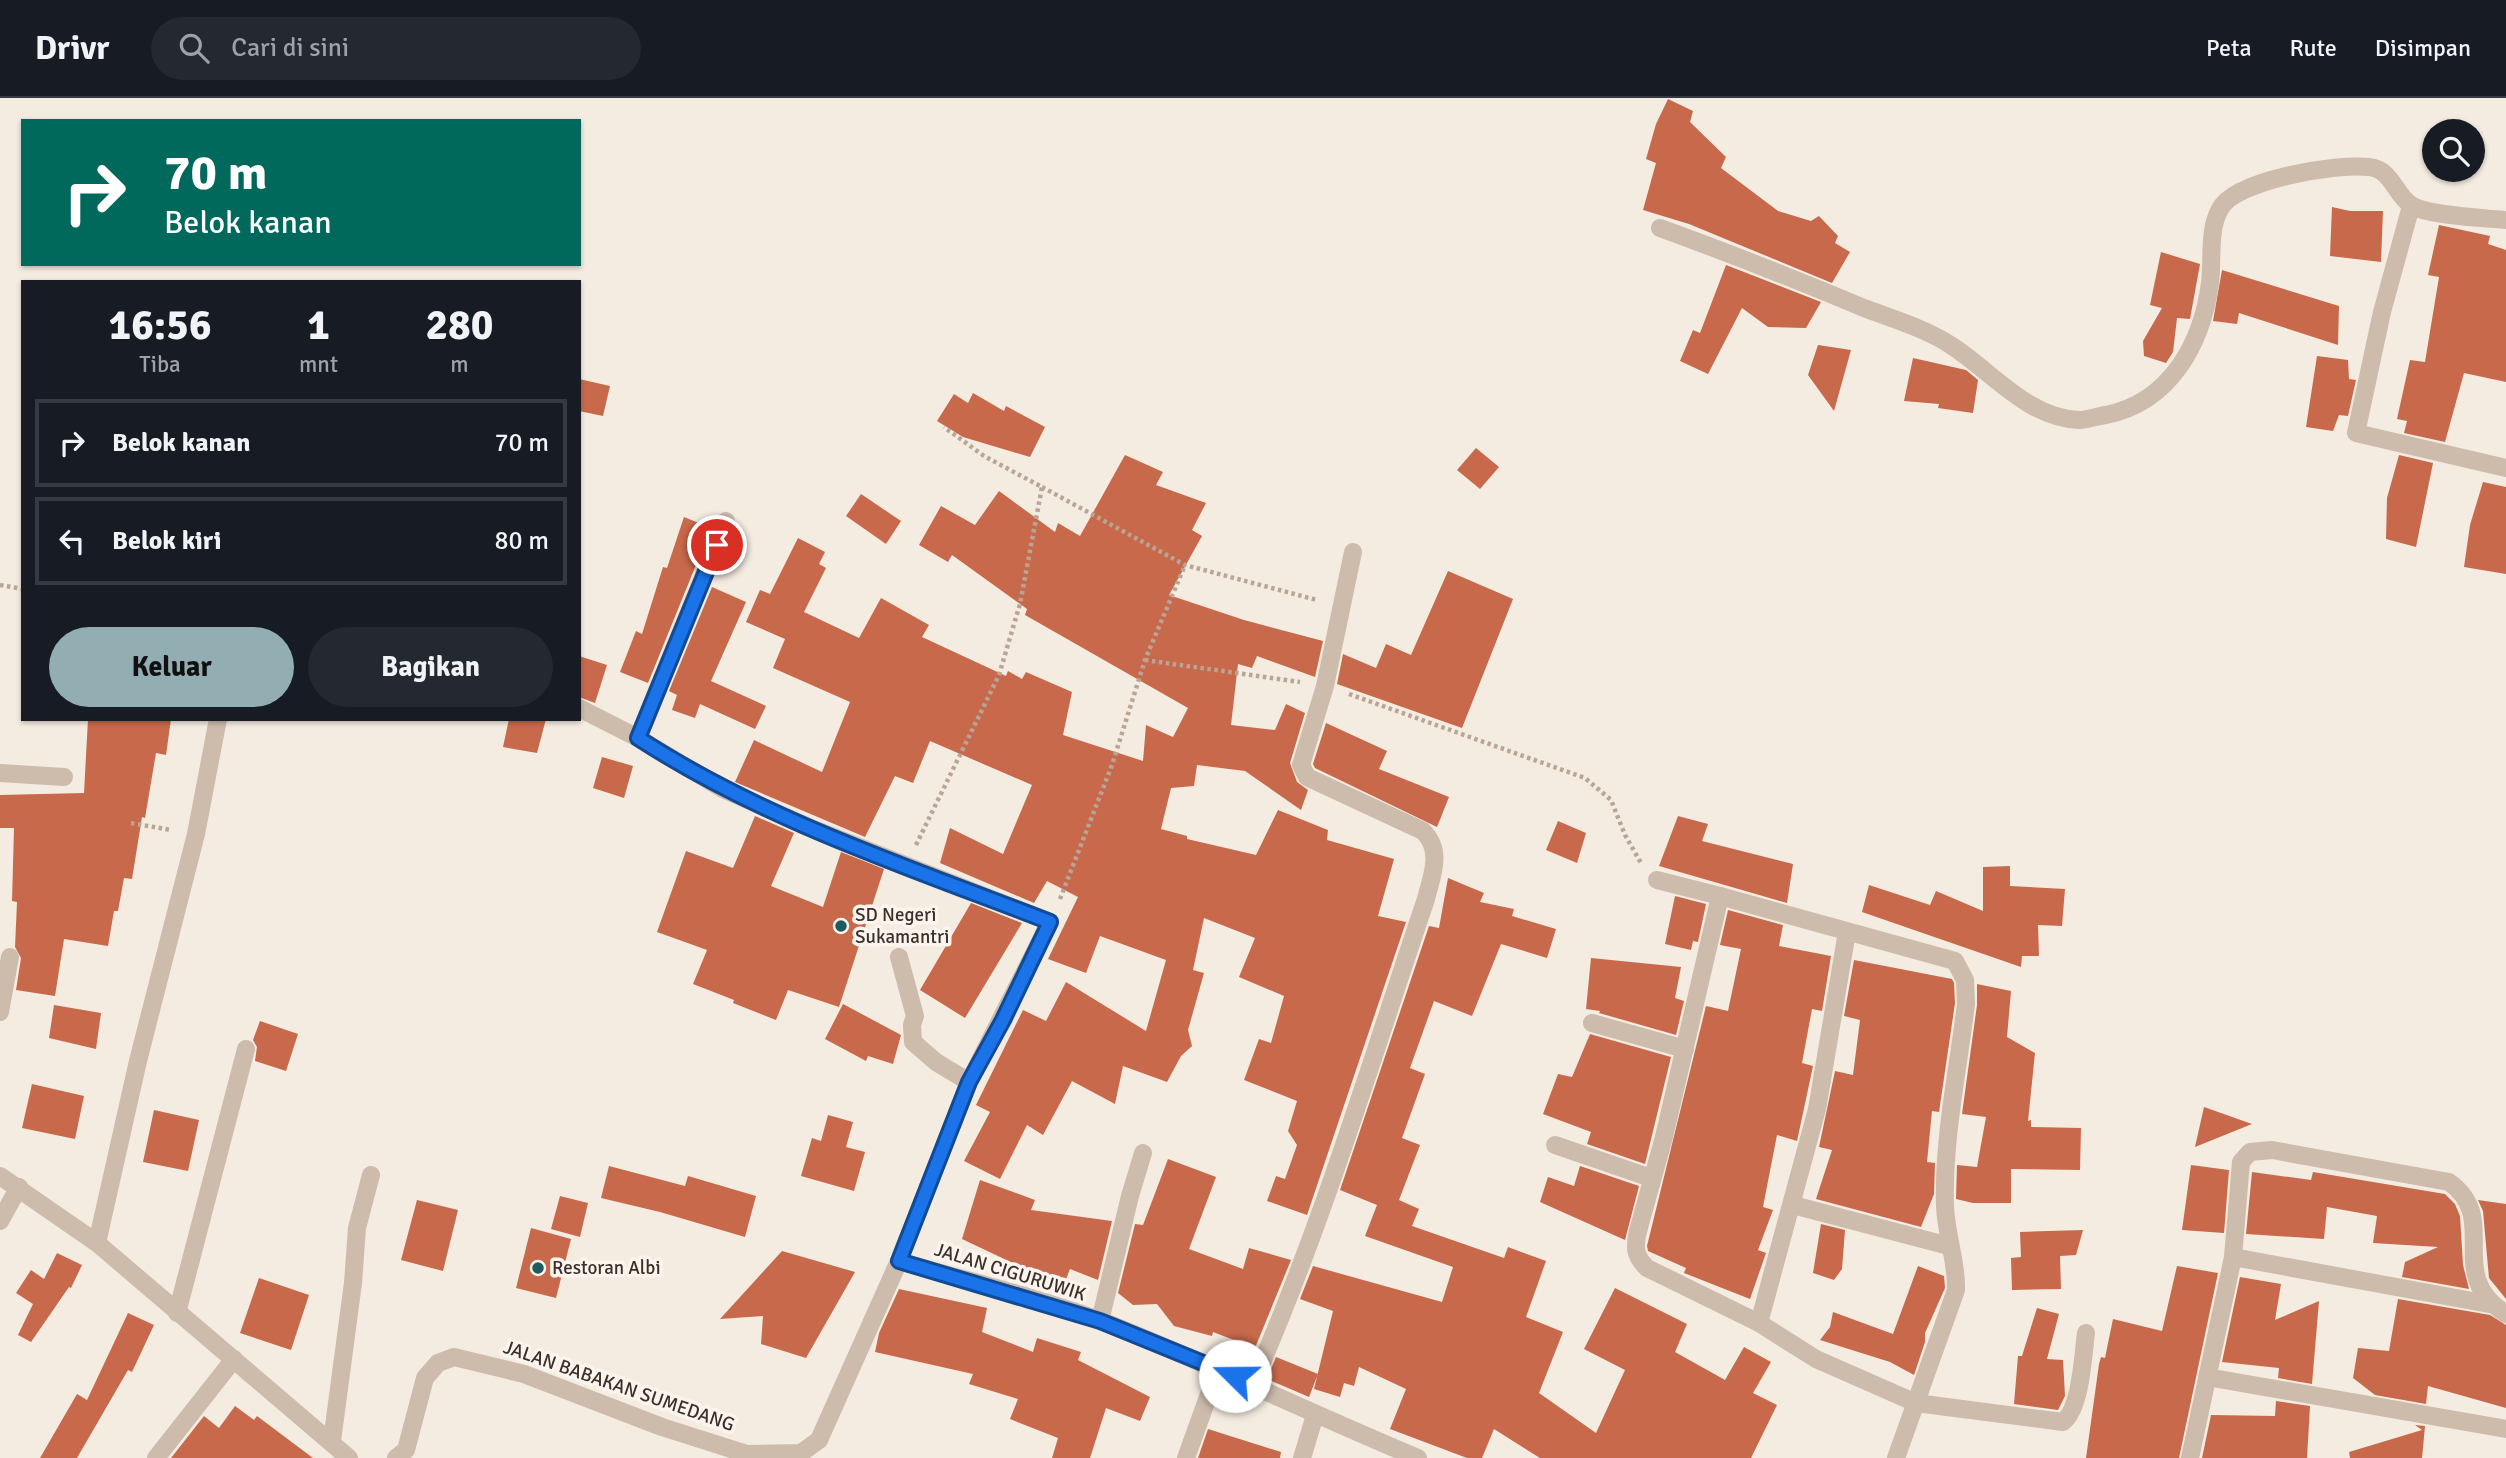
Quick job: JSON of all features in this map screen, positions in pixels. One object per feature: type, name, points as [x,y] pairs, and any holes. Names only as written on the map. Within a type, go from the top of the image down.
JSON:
[{"type":"street","points":[[1661,228],[1937,338],[1991,373],[2017,396],[2047,413],[2080,420],[2121,412],[2157,392],[2177,374],[2203,322],[2214,226],[2220,209],[2230,196],[2246,188],[2323,169],[2370,167],[2383,171],[2412,206],[2452,215],[2506,220]]},
{"type":"street","points":[[2412,206],[2382,312],[2356,433],[2506,468]]},
{"type":"street","points":[[638,738],[726,521]]},
{"type":"street","points":[[1253,1383],[1289,1301],[1342,1156],[1426,898],[1435,856],[1434,845],[1423,831],[1307,777],[1302,771],[1301,758],[1325,686],[1353,552]]},
{"type":"street","points":[[581,709],[638,738],[723,789],[1050,922],[1003,1020],[969,1082],[899,1261]]},
{"type":"street","points":[[97,1243],[138,1061],[196,834],[218,721]]},
{"type":"street","points":[[0,773],[64,777]]},
{"type":"street","points":[[1657,880],[1955,961],[1965,980],[1966,1004],[1946,1163],[1949,1246],[1957,1272],[1956,1290],[1896,1458]]},
{"type":"street","points":[[1720,896],[1635,1246],[1637,1258],[1647,1268],[1759,1323],[1807,1354],[1916,1403],[2063,1422],[2068,1418],[2078,1388],[2086,1333]]},
{"type":"street","points":[[1759,1323],[1817,1110],[1847,932]]},
{"type":"street","points":[[0,1012],[10,957]]},
{"type":"street","points":[[899,957],[915,1016],[913,1042],[927,1056],[969,1082]]},
{"type":"street","points":[[1592,1023],[1685,1049]]},
{"type":"street","points":[[177,1313],[246,1049]]},
{"type":"street","points":[[1555,1145],[1651,1178]]},
{"type":"street","points":[[2190,1458],[2233,1256],[2241,1162],[2250,1152],[2272,1150],[2449,1182],[2462,1192],[2473,1214],[2474,1279],[2489,1304]]},
{"type":"street","points":[[1100,1321],[1143,1153]]},
{"type":"street","points":[[332,1441],[353,1283],[357,1228],[371,1175]]},
{"type":"street","points":[[0,1176],[97,1243],[349,1458]]},
{"type":"street","points":[[0,1221],[19,1187]]},
{"type":"street","points":[[1793,1205],[1949,1246]]},
{"type":"street","points":[[2233,1256],[2489,1304],[2506,1314]]},
{"type":"street","name":"JALAN CIGURUWIK","points":[[899,1261],[1100,1321],[1253,1383],[1315,1415],[1418,1458]]},
{"type":"street","name":"JALAN BABAKAN SUMEDANG","points":[[396,1458],[406,1450],[425,1378],[439,1363],[453,1357],[524,1374],[662,1427],[747,1454],[800,1453],[819,1440],[899,1261]]},
{"type":"street","points":[[156,1458],[234,1359]]},
{"type":"street","points":[[1186,1458],[1218,1369]]},
{"type":"street","points":[[2207,1377],[2506,1429]]},
{"type":"street","points":[[1302,1458],[1315,1415]]},
{"type":"path","points":[[944,427],[984,456],[1185,565],[1340,607]]},
{"type":"path","points":[[906,865],[999,675],[1020,604],[1042,487]]},
{"type":"path","points":[[1050,922],[1112,765],[1145,660],[1185,565]]},
{"type":"path","points":[[0,585],[21,589]]},
{"type":"path","points":[[1145,660],[1325,686],[1585,778],[1611,800],[1635,857],[1657,880]]},
{"type":"path","points":[[131,823],[196,834]]},
{"type":"building","points":[[1668,99],[1693,111],[1690,122],[1726,157],[1721,168],[1778,211],[1811,221],[1819,216],[1838,236],[1835,243],[1850,252],[1832,283],[1689,224],[1643,210],[1656,163],[1646,159],[1656,124]]},
{"type":"building","points":[[2332,207],[2350,211],[2383,211],[2381,262],[2330,256]]},
{"type":"building","points":[[2439,225],[2490,236],[2488,244],[2506,250],[2506,382],[2464,373],[2445,442],[2404,433],[2407,421],[2397,419],[2410,360],[2425,362],[2439,277],[2428,275]]},
{"type":"building","points":[[2161,252],[2200,264],[2190,319],[2177,318],[2173,352],[2166,363],[2144,356],[2143,341],[2162,308],[2150,305]]},
{"type":"building","points":[[1726,265],[1821,302],[1806,328],[1768,327],[1742,308],[1708,374],[1680,361],[1693,330],[1700,333]]},
{"type":"building","points":[[2222,270],[2339,306],[2338,345],[2239,313],[2237,324],[2213,321]]},
{"type":"building","points":[[1818,345],[1851,350],[1834,411],[1808,375]]},
{"type":"building","points":[[2317,356],[2348,360],[2349,379],[2356,380],[2348,416],[2339,415],[2333,431],[2306,427]]},
{"type":"building","points":[[1913,358],[1966,370],[1978,380],[1973,413],[1938,408],[1939,404],[1904,401]]},
{"type":"building","points":[[581,379],[610,386],[603,416],[581,411]]},
{"type":"building","points":[[973,393],[1004,411],[1006,406],[1045,427],[1030,457],[963,437],[937,421],[954,394],[968,403]]},
{"type":"building","points":[[1476,448],[1499,467],[1480,489],[1457,470]]},
{"type":"building","points":[[1125,455],[1163,472],[1156,485],[1206,503],[1192,530],[1202,536],[1169,595],[1244,620],[1323,641],[1315,677],[1257,656],[1252,668],[1238,664],[1231,725],[1275,730],[1286,704],[1305,713],[1290,763],[1297,782],[1308,790],[1301,810],[1245,771],[1197,765],[1194,786],[1171,788],[1161,829],[1187,836],[1187,839],[1256,855],[1278,810],[1328,830],[1327,840],[1394,859],[1378,916],[1406,922],[1307,1215],[1267,1201],[1276,1176],[1285,1179],[1297,1145],[1288,1131],[1297,1101],[1244,1080],[1259,1039],[1271,1043],[1284,996],[1239,977],[1255,938],[1204,918],[1193,970],[1204,973],[1188,1030],[1192,1046],[1181,1056],[1167,1082],[1123,1066],[1115,1104],[1072,1081],[1043,1135],[1027,1125],[1000,1179],[964,1161],[990,1112],[976,1105],[1023,1010],[1046,1021],[1066,982],[1146,1031],[1166,960],[1100,936],[1086,973],[1048,959],[1078,897],[1047,881],[1034,903],[940,863],[950,828],[1003,854],[1032,785],[930,741],[913,783],[895,776],[865,837],[735,782],[754,740],[822,772],[850,702],[773,668],[785,639],[746,622],[760,590],[770,594],[798,538],[825,552],[819,564],[826,568],[804,612],[859,638],[881,598],[929,625],[922,637],[1006,676],[1008,671],[1022,679],[1026,672],[1072,692],[1063,735],[1143,761],[1146,725],[1173,737],[1188,708],[1025,615],[1027,609],[952,555],[948,562],[919,545],[941,506],[975,525],[999,491],[1055,532],[1058,523],[1080,536]]},
{"type":"building","points":[[2399,455],[2433,463],[2416,547],[2386,539],[2387,498]]},
{"type":"building","points":[[2483,482],[2506,487],[2506,574],[2464,567],[2470,525]]},
{"type":"building","points":[[861,494],[901,521],[886,544],[846,516]]},
{"type":"building","points":[[684,517],[711,528],[648,683],[620,672],[636,631],[642,634],[663,567],[667,568]]},
{"type":"building","points":[[1448,571],[1513,599],[1462,728],[1337,684],[1343,654],[1376,668],[1386,644],[1411,655]]},
{"type":"building","points":[[712,587],[746,602],[711,681],[766,706],[755,729],[700,704],[695,718],[672,710],[677,695],[669,691]]},
{"type":"building","points":[[581,657],[607,665],[595,703],[581,698]]},
{"type":"building","points":[[88,721],[171,721],[166,755],[156,753],[132,879],[124,878],[118,911],[114,911],[108,946],[64,939],[55,996],[16,990],[21,958],[15,947],[17,902],[12,901],[14,828],[0,828],[0,795],[84,793]]},
{"type":"building","points":[[509,721],[545,721],[537,753],[503,747]]},
{"type":"building","points":[[1326,723],[1387,751],[1379,769],[1449,797],[1437,827],[1315,768],[1313,764]]},
{"type":"building","points":[[602,757],[633,766],[624,798],[593,788]]},
{"type":"building","points":[[755,816],[794,833],[771,886],[823,907],[841,852],[884,869],[839,1007],[788,990],[776,1020],[733,1003],[734,1000],[693,984],[707,950],[657,932],[686,851],[733,868]]},
{"type":"building","points":[[1678,816],[1708,824],[1702,841],[1793,864],[1787,903],[1659,866]]},
{"type":"building","points":[[1558,821],[1586,833],[1577,863],[1546,850]]},
{"type":"building","points":[[2010,866],[2010,886],[2065,889],[2062,926],[2038,925],[2039,956],[2022,956],[2021,967],[1862,912],[1869,885],[1930,905],[1936,891],[1983,911],[1983,867]]},
{"type":"building","points":[[1448,878],[1484,893],[1480,902],[1514,909],[1512,916],[1556,929],[1547,958],[1501,944],[1472,1016],[1434,1001],[1410,1068],[1425,1074],[1402,1138],[1420,1145],[1399,1200],[1419,1209],[1412,1226],[1504,1258],[1508,1247],[1546,1261],[1526,1317],[1563,1332],[1539,1393],[1596,1433],[1625,1370],[1584,1349],[1615,1288],[1687,1324],[1675,1352],[1725,1380],[1744,1347],[1771,1362],[1753,1393],[1777,1405],[1751,1458],[1540,1458],[1494,1429],[1482,1458],[1467,1458],[1390,1429],[1406,1389],[1359,1367],[1354,1386],[1344,1383],[1340,1397],[1314,1389],[1333,1311],[1300,1299],[1313,1266],[1442,1302],[1453,1267],[1365,1236],[1377,1205],[1340,1190],[1429,926],[1439,928]]},
{"type":"building","points":[[1675,896],[1706,904],[1698,942],[1693,941],[1691,950],[1665,944]]},
{"type":"building","points":[[971,903],[1022,923],[965,1018],[920,990]]},
{"type":"building","points":[[1728,910],[1783,925],[1779,946],[1831,956],[1822,1011],[1812,1009],[1802,1063],[1813,1066],[1797,1141],[1777,1135],[1763,1207],[1773,1210],[1758,1250],[1766,1253],[1750,1299],[1684,1273],[1686,1268],[1648,1251],[1647,1246],[1706,1006],[1728,1011],[1741,949],[1720,945]]},
{"type":"building","points":[[1591,958],[1681,967],[1675,998],[1684,1001],[1676,1035],[1586,1009]]},
{"type":"building","points":[[1854,960],[1952,979],[1954,983],[1955,1003],[1939,1112],[1932,1111],[1927,1162],[1935,1163],[1934,1194],[1921,1227],[1816,1199],[1832,1150],[1819,1147],[1835,1071],[1853,1075],[1860,1020],[1844,1016]]},
{"type":"building","points":[[1977,984],[2011,991],[2007,1037],[2035,1053],[2028,1121],[2031,1120],[2031,1127],[2081,1128],[2080,1170],[2011,1169],[2011,1203],[1973,1203],[1956,1199],[1957,1165],[1977,1167],[1986,1117],[1962,1114],[1977,1005]]},
{"type":"building","points":[[843,1004],[901,1035],[893,1064],[868,1056],[866,1061],[825,1039]]},
{"type":"building","points":[[54,1005],[101,1013],[96,1049],[49,1038]]},
{"type":"building","points":[[260,1021],[298,1034],[286,1071],[255,1061],[257,1047],[253,1040]]},
{"type":"building","points":[[1590,1034],[1671,1057],[1645,1164],[1587,1144],[1591,1132],[1543,1114],[1558,1074],[1572,1077]]},
{"type":"building","points":[[32,1084],[84,1096],[75,1139],[22,1128]]},
{"type":"building","points":[[2204,1107],[2252,1124],[2195,1147]]},
{"type":"building","points":[[154,1110],[199,1120],[188,1171],[143,1162]]},
{"type":"building","points":[[828,1115],[853,1122],[846,1147],[865,1152],[854,1191],[801,1176],[812,1138],[821,1141]]},
{"type":"building","points":[[1168,1159],[1216,1177],[1189,1249],[1243,1269],[1249,1248],[1291,1260],[1255,1348],[1213,1332],[1212,1336],[1174,1326],[1157,1304],[1133,1305],[1118,1293],[1135,1224],[1143,1225]]},
{"type":"building","points":[[2191,1165],[2229,1170],[2224,1233],[2182,1230]]},
{"type":"building","points":[[609,1166],[685,1186],[688,1176],[756,1196],[745,1237],[601,1198]]},
{"type":"building","points":[[1580,1166],[1639,1186],[1625,1240],[1540,1202],[1548,1177],[1574,1186]]},
{"type":"building","points":[[2252,1172],[2311,1180],[2313,1172],[2445,1194],[2455,1204],[2460,1216],[2463,1265],[2469,1289],[2402,1277],[2405,1262],[2438,1247],[2373,1243],[2377,1216],[2327,1207],[2324,1239],[2246,1234]]},
{"type":"building","points":[[980,1180],[1035,1200],[1031,1210],[1112,1221],[1098,1280],[1070,1269],[1063,1287],[962,1239]]},
{"type":"building","points":[[560,1196],[588,1203],[580,1237],[551,1229]]},
{"type":"building","points":[[417,1200],[458,1210],[443,1271],[401,1260]]},
{"type":"building","points":[[2478,1200],[2506,1204],[2506,1299],[2489,1278],[2483,1211]]},
{"type":"building","points":[[1821,1224],[1845,1230],[1842,1269],[1834,1280],[1813,1273]]},
{"type":"building","name":"Restoran Albi","points":[[531,1228],[571,1239],[556,1298],[516,1288]]},
{"type":"building","points":[[2083,1230],[2076,1255],[2060,1256],[2061,1289],[2012,1290],[2011,1258],[2021,1257],[2020,1232]]},
{"type":"building","points":[[782,1251],[855,1272],[806,1358],[761,1344],[763,1316],[720,1319]]},
{"type":"building","points":[[57,1253],[82,1265],[71,1288],[69,1287],[31,1342],[18,1335],[33,1304],[16,1293],[31,1270],[44,1279]]},
{"type":"building","points":[[1918,1266],[1944,1276],[1945,1288],[1925,1333],[1925,1342],[1914,1375],[1890,1362],[1820,1340],[1830,1327],[1833,1312],[1893,1334]]},
{"type":"building","points":[[2177,1266],[2218,1273],[2179,1458],[2086,1458],[2099,1364],[2101,1357],[2105,1358],[2113,1319],[2162,1331]]},
{"type":"building","points":[[2240,1277],[2281,1284],[2275,1320],[2319,1301],[2312,1384],[2278,1378],[2279,1368],[2222,1362]]},
{"type":"building","points":[[259,1278],[309,1295],[291,1350],[240,1333]]},
{"type":"building","points":[[899,1289],[987,1308],[982,1332],[1033,1352],[1037,1338],[1081,1352],[1078,1360],[1150,1397],[1140,1421],[1106,1408],[1090,1458],[1052,1458],[1058,1438],[1010,1419],[1018,1399],[969,1384],[973,1374],[875,1352],[879,1333]]},
{"type":"building","points":[[2398,1299],[2490,1315],[2506,1325],[2506,1408],[2428,1386],[2426,1404],[2375,1395],[2353,1378],[2358,1348],[2389,1351]]},
{"type":"building","points":[[2037,1308],[2059,1314],[2047,1359],[2063,1360],[2065,1396],[2058,1410],[2014,1404],[2018,1356],[2022,1356]]},
{"type":"building","points":[[128,1313],[154,1325],[132,1372],[128,1370],[77,1458],[40,1458],[77,1394],[87,1400]]},
{"type":"building","points":[[1276,1357],[1318,1374],[1309,1397],[1267,1379]]},
{"type":"building","points":[[2276,1401],[2310,1406],[2307,1458],[2202,1458],[2211,1415],[2275,1416]]},
{"type":"building","points":[[235,1406],[254,1420],[257,1416],[313,1458],[171,1458],[204,1416],[219,1428]]},
{"type":"building","points":[[2415,1425],[2425,1426],[2422,1458],[2350,1458],[2349,1452],[2422,1430]]},
{"type":"building","points":[[1208,1429],[1281,1452],[1280,1458],[1198,1458]]},
{"type":"place","name":"SD Negeri Sukamantri","points":[[841,926]]},
{"type":"place","name":"Restoran Albi","points":[[538,1268]]},
{"type":"route","points":[[717,545],[638,738],[723,789],[813,829],[1050,922],[1033,961],[969,1082],[899,1261],[1100,1321],[1235,1376]]}]
